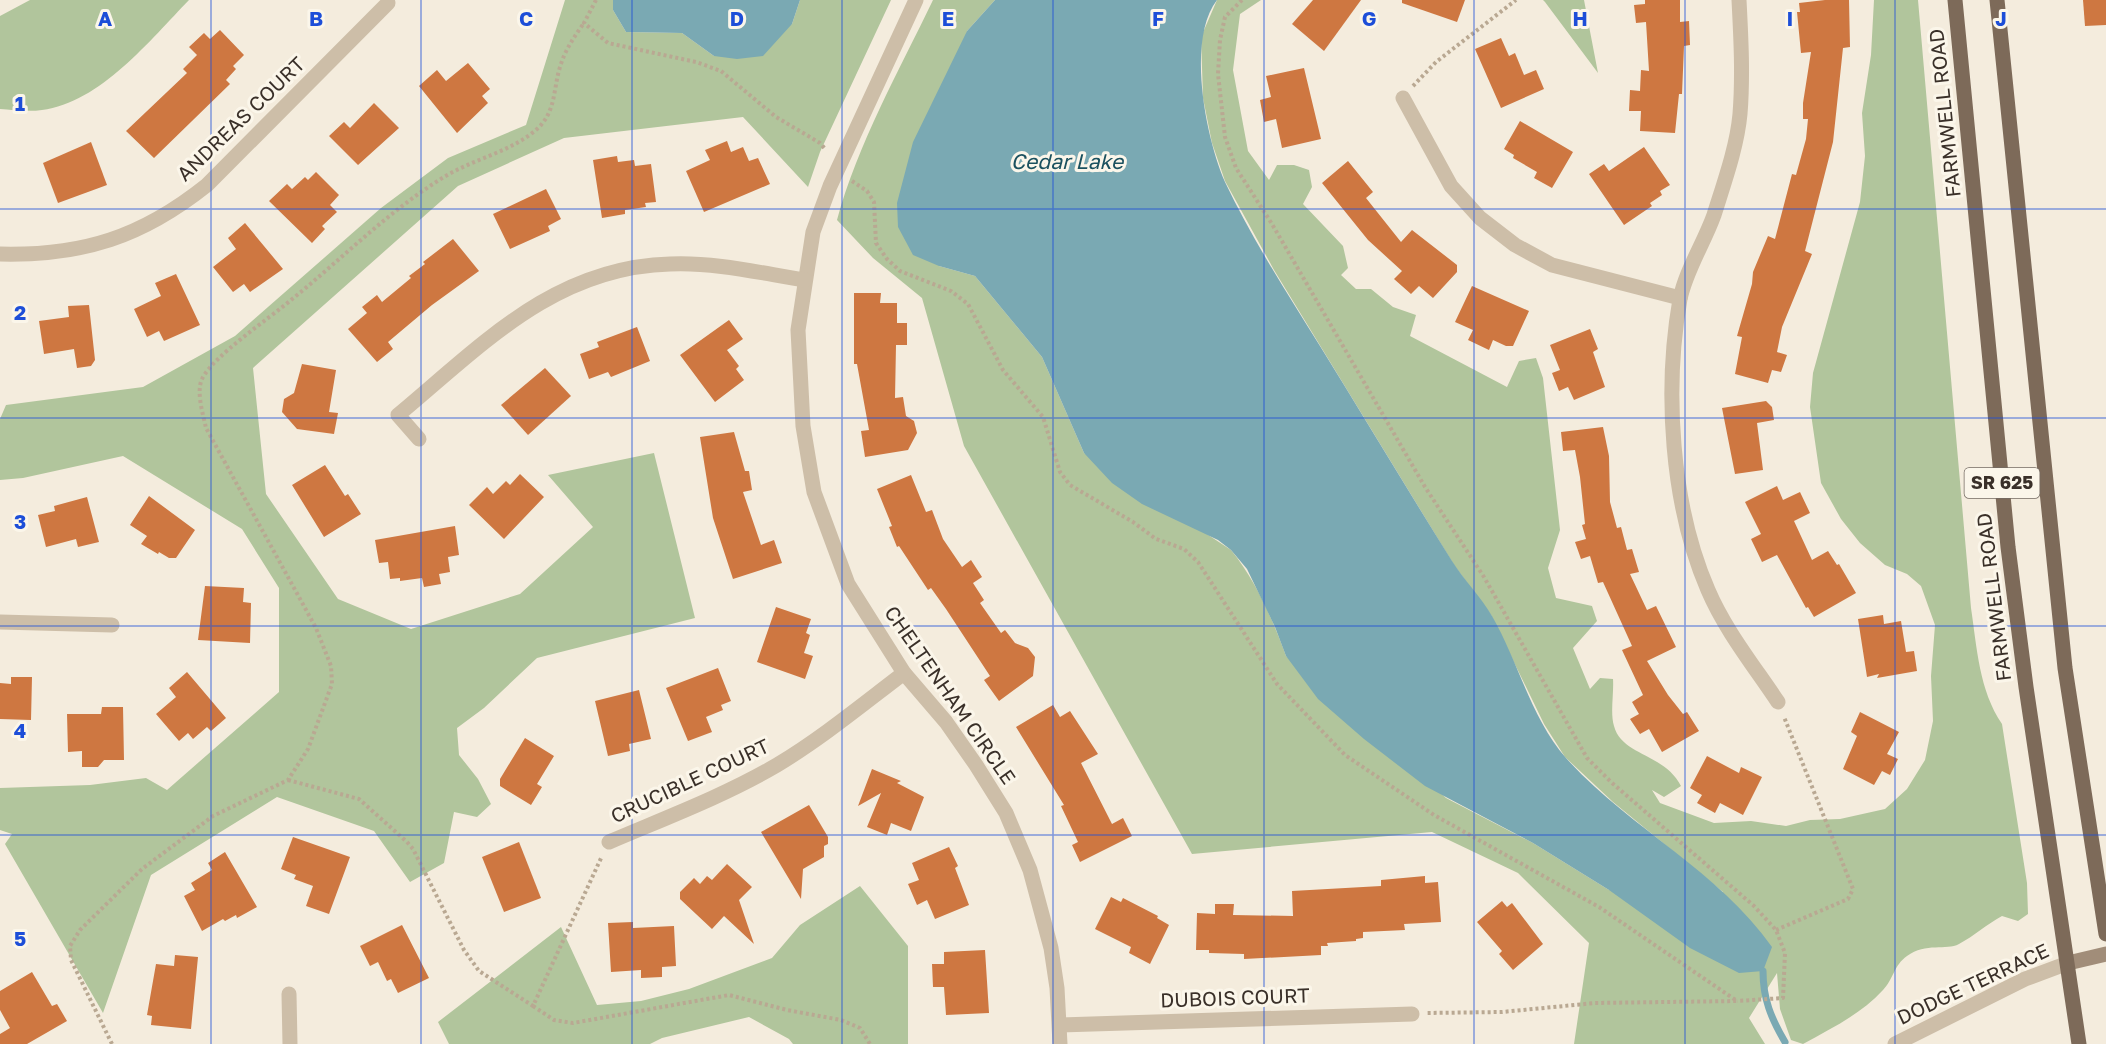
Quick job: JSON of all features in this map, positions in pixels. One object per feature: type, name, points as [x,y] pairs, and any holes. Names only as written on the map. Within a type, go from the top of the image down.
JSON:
[{"type":"main road","name":"FARMWELL ROAD","points":[[1955,0],[2010,559],[2026,687],[2079,1044]]},
{"type":"main road","name":"SR 625","points":[[1997,0],[2065,668],[2106,934]]},
{"type":"street","name":"CHELTENHAM CIRCLE","points":[[916,0],[840,166],[813,232],[798,330],[803,426],[814,492],[848,584],[904,673],[946,722],[1006,813],[1030,870],[1052,948],[1060,1044]]},
{"type":"street","points":[[1739,0],[1742,57],[1739,116],[1712,218],[1699,245],[1680,298],[1673,382],[1674,433],[1685,525],[1707,590],[1720,616],[1778,702]]},
{"type":"street","name":"ANDREAS COURT","points":[[0,254],[38,255],[93,246],[146,227],[178,208],[207,185],[388,3]]},
{"type":"street","points":[[1403,98],[1451,186],[1480,218],[1515,245],[1552,265],[1680,298]]},
{"type":"street","points":[[418,439],[399,415],[517,316],[552,294],[590,278],[629,268],[669,264],[710,266],[805,280]]},
{"type":"street","points":[[0,622],[112,625]]},
{"type":"street","name":"CRUCIBLE COURT","points":[[609,842],[723,793],[777,765],[828,731],[904,673]]},
{"type":"street","points":[[2068,963],[2106,954]]},
{"type":"street","name":"DODGE TERRACE","points":[[1895,1044],[2025,979],[2068,963]]},
{"type":"street","points":[[289,994],[290,1044]]},
{"type":"street","name":"DUBOIS COURT","points":[[1060,1025],[1412,1014]]},
{"type":"path","points":[[112,1044],[71,960],[70,946],[80,930],[142,869],[213,816],[288,780],[308,749],[332,684],[331,666],[316,628],[206,428],[201,398],[202,380],[214,363],[405,202],[447,175],[517,142],[537,129],[551,114],[560,67],[569,44],[584,23],[596,0]]},
{"type":"path","points":[[1242,0],[1226,17],[1220,40],[1218,74],[1225,137],[1236,168],[1272,224],[1425,487],[1490,586],[1587,758],[1611,782],[1754,906],[1776,930],[1785,953],[1783,998],[1778,1000],[1595,1003],[1502,1012],[1412,1014]]},
{"type":"path","points":[[1403,98],[1436,62],[1516,0]]},
{"type":"path","points":[[584,23],[608,43],[696,62],[721,71],[776,117],[820,143],[856,185],[867,191],[874,202],[876,243],[887,259],[900,272],[951,291],[968,304],[1003,369],[1043,417],[1060,472],[1070,485],[1133,522],[1156,539],[1184,549],[1198,562],[1277,684],[1346,756],[1434,815],[1599,907],[1737,1001]]},
{"type":"path","points":[[1776,930],[1848,899],[1853,889],[1778,702]]},
{"type":"path","points":[[288,780],[359,799],[407,842],[413,849],[464,950],[479,971],[554,1020],[573,1023],[729,995],[787,1010],[841,1020],[860,1028],[870,1044]]},
{"type":"path","points":[[533,1006],[609,842]]},
{"type":"green space","points":[[30,0],[189,0],[123,67],[84,95],[63,105],[42,110],[0,109],[0,16]]},
{"type":"green space","points":[[565,0],[613,0],[613,10],[626,32],[682,33],[714,56],[792,24],[800,0],[891,0],[820,152],[808,187],[743,117],[564,138],[458,186],[253,368],[266,494],[338,599],[411,629],[520,594],[593,527],[548,475],[654,453],[695,618],[537,658],[484,708],[457,728],[459,755],[478,779],[491,804],[477,817],[454,812],[444,863],[410,882],[374,831],[277,797],[151,875],[103,1013],[5,844],[12,834],[0,830],[0,788],[90,785],[146,778],[167,790],[279,692],[279,588],[242,529],[123,456],[23,478],[0,480],[0,419],[6,405],[143,387],[235,336],[381,208],[448,158],[526,125]]},
{"type":"green space","points":[[933,0],[995,0],[967,31],[939,266],[975,276],[1042,357],[1084,453],[1231,550],[1263,600],[1286,656],[1446,798],[1533,843],[1609,890],[1723,892],[1613,802],[1565,757],[1544,724],[1491,615],[1454,565],[1274,270],[1225,181],[1212,143],[1203,98],[1201,37],[1217,0],[1261,0],[1240,14],[1233,70],[1248,151],[1269,180],[1277,165],[1294,165],[1309,170],[1312,187],[1303,204],[1343,246],[1348,268],[1341,275],[1356,289],[1371,289],[1393,307],[1416,315],[1410,336],[1507,387],[1519,361],[1536,358],[1543,378],[1560,530],[1548,568],[1556,598],[1592,606],[1597,621],[1573,648],[1590,689],[1600,678],[1613,679],[1612,715],[1618,736],[1625,743],[1664,767],[1674,775],[1681,786],[1664,797],[1652,790],[1660,803],[1714,823],[1751,821],[1786,826],[1810,820],[1840,819],[1885,809],[1907,789],[1925,760],[1933,721],[1931,676],[1935,625],[1921,586],[1907,574],[1885,565],[1860,543],[1841,519],[1821,483],[1810,407],[1813,373],[1860,202],[1865,156],[1862,113],[1871,55],[1874,0],[1918,0],[1971,608],[1984,683],[1994,711],[2002,724],[2027,883],[2028,914],[2018,921],[2002,916],[1959,944],[1921,949],[1907,956],[1874,999],[1846,1020],[1803,1044],[1791,1040],[1780,1009],[1777,973],[1749,1018],[1765,1044],[1574,1044],[1589,943],[1518,873],[1432,832],[1192,854],[964,446],[922,298],[873,258],[837,220],[868,135]]},
{"type":"green space","points":[[1543,0],[1584,0],[1598,73],[1545,2]]},
{"type":"green space","points":[[860,886],[908,946],[908,1044],[793,1044],[789,1039],[749,1017],[662,1038],[650,1044],[449,1044],[438,1022],[561,927],[597,1005],[641,1001],[689,989],[772,958],[800,925]]},
{"type":"water","points":[[613,0],[800,0],[792,24],[763,56],[737,59],[714,56],[682,33],[626,32],[613,10]]},
{"type":"water","name":"Cedar Lake","points":[[995,0],[1217,0],[1208,18],[1202,39],[1202,90],[1206,116],[1211,141],[1225,182],[1258,245],[1452,561],[1492,616],[1534,707],[1554,742],[1566,758],[1591,783],[1700,872],[1750,920],[1772,947],[1763,971],[1739,973],[1690,948],[1609,890],[1533,843],[1425,786],[1364,739],[1318,699],[1286,656],[1275,627],[1247,569],[1231,550],[1218,540],[1142,504],[1112,483],[1084,453],[1042,357],[975,276],[939,266],[913,255],[898,227],[897,203],[913,142],[967,31]]},
{"type":"building","points":[[1313,0],[1361,0],[1324,51],[1292,24]]},
{"type":"building","points":[[1402,0],[1465,0],[1457,22],[1402,3]]},
{"type":"building","points":[[1645,0],[1680,0],[1680,22],[1689,21],[1690,45],[1684,46],[1682,94],[1679,94],[1675,133],[1640,131],[1641,111],[1629,111],[1630,90],[1640,91],[1641,70],[1649,71],[1646,22],[1636,23],[1634,5],[1645,4]]},
{"type":"building","points":[[1849,0],[1850,47],[1843,48],[1833,142],[1805,251],[1812,254],[1782,327],[1777,352],[1787,355],[1781,372],[1772,370],[1768,383],[1735,374],[1742,337],[1737,336],[1752,284],[1753,272],[1768,236],[1775,239],[1792,174],[1796,175],[1806,139],[1808,119],[1803,119],[1803,103],[1811,52],[1801,53],[1797,12],[1800,12],[1799,3]]},
{"type":"building","points":[[2083,0],[2106,0],[2106,25],[2085,26]]},
{"type":"building","points":[[220,30],[244,55],[233,66],[236,69],[226,80],[230,84],[154,158],[126,131],[187,73],[183,69],[197,55],[189,47],[204,33],[210,39]]},
{"type":"building","points":[[1501,38],[1509,56],[1515,53],[1524,75],[1536,70],[1544,89],[1501,108],[1475,49]]},
{"type":"building","points":[[468,63],[490,89],[482,96],[488,103],[457,133],[419,86],[437,70],[446,81]]},
{"type":"building","points":[[1304,68],[1321,139],[1282,148],[1276,119],[1264,122],[1260,100],[1271,97],[1266,76]]},
{"type":"building","points":[[374,103],[399,128],[358,165],[329,136],[344,122],[350,128]]},
{"type":"building","points":[[1520,121],[1573,152],[1552,188],[1534,178],[1537,172],[1513,158],[1514,155],[1504,149]]},
{"type":"building","points":[[727,141],[731,152],[743,147],[749,161],[758,158],[770,184],[704,212],[686,171],[710,160],[705,150]]},
{"type":"building","points":[[91,142],[107,185],[58,203],[43,163]]},
{"type":"building","points":[[1644,147],[1670,185],[1660,191],[1662,195],[1650,203],[1652,206],[1624,225],[1589,174],[1604,164],[1609,171]]},
{"type":"building","points":[[617,156],[618,162],[634,160],[635,166],[651,164],[656,202],[645,203],[646,207],[625,210],[625,214],[602,218],[593,160]]},
{"type":"building","points":[[1348,161],[1373,192],[1366,198],[1401,242],[1412,230],[1457,265],[1457,272],[1433,298],[1419,286],[1411,294],[1394,279],[1402,271],[1368,240],[1322,183]]},
{"type":"building","points":[[316,172],[339,195],[330,205],[337,212],[322,226],[325,229],[312,243],[269,201],[287,184],[292,189],[305,177],[308,180]]},
{"type":"building","points":[[546,189],[561,219],[548,226],[550,231],[510,249],[493,214]]},
{"type":"building","points":[[245,223],[283,269],[250,292],[244,284],[233,292],[213,267],[236,249],[228,238]]},
{"type":"building","points":[[453,239],[479,271],[432,305],[388,342],[393,349],[377,362],[348,329],[367,313],[362,307],[377,295],[382,302],[411,278],[409,276],[425,264],[423,262]]},
{"type":"building","points":[[176,274],[200,325],[164,341],[159,331],[147,337],[134,309],[161,296],[155,283]]},
{"type":"building","points":[[1472,286],[1529,311],[1513,346],[1506,346],[1493,340],[1489,350],[1468,340],[1473,330],[1455,322]]},
{"type":"building","points":[[854,293],[881,293],[880,303],[897,303],[897,323],[907,323],[907,345],[896,345],[895,398],[903,397],[906,416],[914,421],[917,433],[908,450],[865,457],[861,431],[869,430],[857,364],[854,364]]},
{"type":"building","points":[[89,305],[95,360],[91,366],[77,368],[74,349],[44,354],[39,321],[69,317],[68,306]]},
{"type":"building","points":[[729,320],[743,339],[727,350],[739,366],[736,369],[744,380],[715,402],[680,355]]},
{"type":"building","points":[[637,327],[650,361],[611,377],[608,372],[589,379],[580,354],[599,347],[597,342]]},
{"type":"building","points":[[1590,329],[1598,349],[1593,352],[1605,387],[1574,400],[1568,387],[1559,391],[1552,373],[1560,370],[1550,345]]},
{"type":"building","points":[[302,364],[336,370],[329,412],[338,413],[334,434],[297,429],[282,412],[284,399],[294,393]]},
{"type":"building","points":[[545,368],[571,396],[528,435],[501,405]]},
{"type":"building","points":[[1766,401],[1772,407],[1774,420],[1757,423],[1763,470],[1735,474],[1722,408]]},
{"type":"building","points":[[1603,427],[1609,456],[1610,502],[1617,528],[1621,527],[1627,550],[1632,549],[1639,572],[1630,574],[1647,610],[1656,606],[1676,647],[1647,661],[1668,695],[1683,714],[1687,712],[1699,731],[1662,752],[1649,729],[1640,734],[1630,719],[1639,714],[1632,702],[1643,695],[1622,650],[1632,646],[1603,582],[1598,583],[1590,556],[1581,559],[1575,542],[1586,539],[1582,525],[1585,524],[1580,477],[1575,450],[1563,451],[1561,432]]},
{"type":"building","points":[[734,432],[745,471],[749,471],[752,490],[743,492],[761,545],[774,540],[782,563],[733,579],[713,518],[700,437]]},
{"type":"building","points":[[325,465],[345,496],[348,494],[361,514],[324,537],[292,485]]},
{"type":"building","points":[[520,474],[544,497],[504,539],[469,505],[487,487],[493,494],[506,481],[510,485]]},
{"type":"building","points":[[911,475],[926,512],[932,510],[943,539],[962,567],[971,560],[982,577],[973,583],[984,600],[980,603],[1001,633],[1005,630],[1015,643],[1028,648],[1035,657],[1033,676],[999,701],[984,680],[990,676],[931,588],[928,590],[899,546],[897,547],[889,527],[892,526],[877,489]]},
{"type":"building","points":[[1777,486],[1783,500],[1800,492],[1810,513],[1794,521],[1812,560],[1828,551],[1837,565],[1839,564],[1856,593],[1814,617],[1808,607],[1806,608],[1777,555],[1762,562],[1751,539],[1761,534],[1745,502]]},
{"type":"building","points":[[149,496],[195,530],[176,558],[169,558],[159,552],[158,554],[141,544],[147,536],[130,525]]},
{"type":"building","points":[[87,497],[99,542],[78,547],[76,539],[46,547],[38,515],[55,511],[54,506]]},
{"type":"building","points":[[455,526],[459,555],[448,557],[450,572],[439,574],[441,584],[424,587],[422,578],[400,581],[400,578],[390,579],[388,562],[379,563],[375,540]]},
{"type":"building","points":[[205,586],[244,588],[243,602],[251,603],[250,643],[198,640]]},
{"type":"building","points":[[776,607],[811,619],[806,633],[810,635],[804,653],[813,656],[805,679],[757,662]]},
{"type":"building","points":[[1883,615],[1884,624],[1901,621],[1906,652],[1914,651],[1917,671],[1877,678],[1879,674],[1867,677],[1858,619]]},
{"type":"building","points":[[718,668],[731,701],[721,705],[723,710],[706,717],[712,732],[688,741],[666,688]]},
{"type":"building","points":[[187,672],[226,718],[211,731],[207,727],[193,739],[188,733],[179,741],[156,714],[176,697],[169,688]]},
{"type":"building","points":[[11,677],[32,677],[31,720],[0,719],[0,683],[11,684]]},
{"type":"building","points":[[639,690],[651,739],[629,744],[630,751],[608,756],[595,701]]},
{"type":"building","points":[[1053,705],[1060,717],[1070,711],[1098,754],[1081,763],[1112,824],[1123,818],[1132,836],[1080,862],[1072,845],[1078,842],[1061,806],[1064,805],[1016,727]]},
{"type":"building","points":[[102,707],[123,707],[124,760],[104,760],[98,767],[82,767],[82,751],[68,752],[67,714],[101,714]]},
{"type":"building","points":[[1860,712],[1899,732],[1887,754],[1898,759],[1890,775],[1882,771],[1874,785],[1843,769],[1857,736],[1851,732]]},
{"type":"building","points":[[525,738],[554,756],[537,784],[542,787],[531,805],[500,786],[500,779]]},
{"type":"building","points":[[1707,756],[1739,773],[1741,767],[1762,777],[1743,815],[1720,803],[1715,813],[1697,803],[1702,795],[1690,788]]},
{"type":"building","points":[[872,769],[901,781],[897,783],[924,797],[911,831],[891,823],[887,835],[867,827],[881,793],[858,806]]},
{"type":"building","points":[[809,805],[828,837],[828,844],[824,846],[824,857],[803,869],[801,899],[761,832]]},
{"type":"building","points":[[293,837],[350,857],[329,914],[306,906],[313,886],[294,879],[296,875],[281,869]]},
{"type":"building","points":[[519,842],[541,898],[504,912],[482,857]]},
{"type":"building","points":[[949,847],[958,866],[955,868],[969,905],[935,919],[927,900],[917,905],[908,884],[919,880],[912,863]]},
{"type":"building","points":[[225,852],[257,907],[237,918],[236,915],[225,921],[223,919],[202,931],[184,896],[195,890],[191,883],[212,870],[208,863]]},
{"type":"building","points":[[727,864],[752,887],[739,900],[754,944],[724,916],[712,929],[680,899],[680,892],[694,878],[700,884],[707,876],[712,880]]},
{"type":"building","points":[[1425,876],[1425,883],[1438,882],[1441,922],[1404,924],[1405,930],[1363,932],[1363,938],[1356,939],[1356,941],[1327,943],[1328,946],[1321,946],[1321,955],[1244,959],[1244,954],[1209,953],[1209,950],[1196,950],[1197,913],[1215,914],[1215,904],[1234,904],[1233,915],[1293,916],[1292,891],[1381,886],[1381,880]]},
{"type":"building","points":[[1111,897],[1121,902],[1123,898],[1158,916],[1157,918],[1169,925],[1150,964],[1129,953],[1131,947],[1095,929]]},
{"type":"building","points":[[1502,901],[1507,907],[1512,903],[1543,944],[1513,970],[1499,954],[1502,951],[1477,922]]},
{"type":"building","points":[[633,922],[633,928],[674,926],[676,966],[662,967],[662,977],[641,978],[641,970],[611,972],[608,923]]},
{"type":"building","points":[[402,925],[429,978],[398,993],[391,979],[387,981],[378,962],[370,966],[360,946]]},
{"type":"building","points":[[985,950],[989,1013],[946,1015],[944,987],[933,987],[932,964],[944,964],[944,952]]},
{"type":"building","points":[[175,955],[198,957],[191,1029],[151,1025],[152,1016],[147,1015],[156,964],[174,966]]},
{"type":"building","points":[[32,972],[52,1006],[57,1004],[67,1021],[27,1044],[0,1044],[0,1034],[10,1028],[0,1010],[0,991]]},
{"type":"waterway","points":[[1763,971],[1764,991],[1769,1008],[1785,1042]]}]
